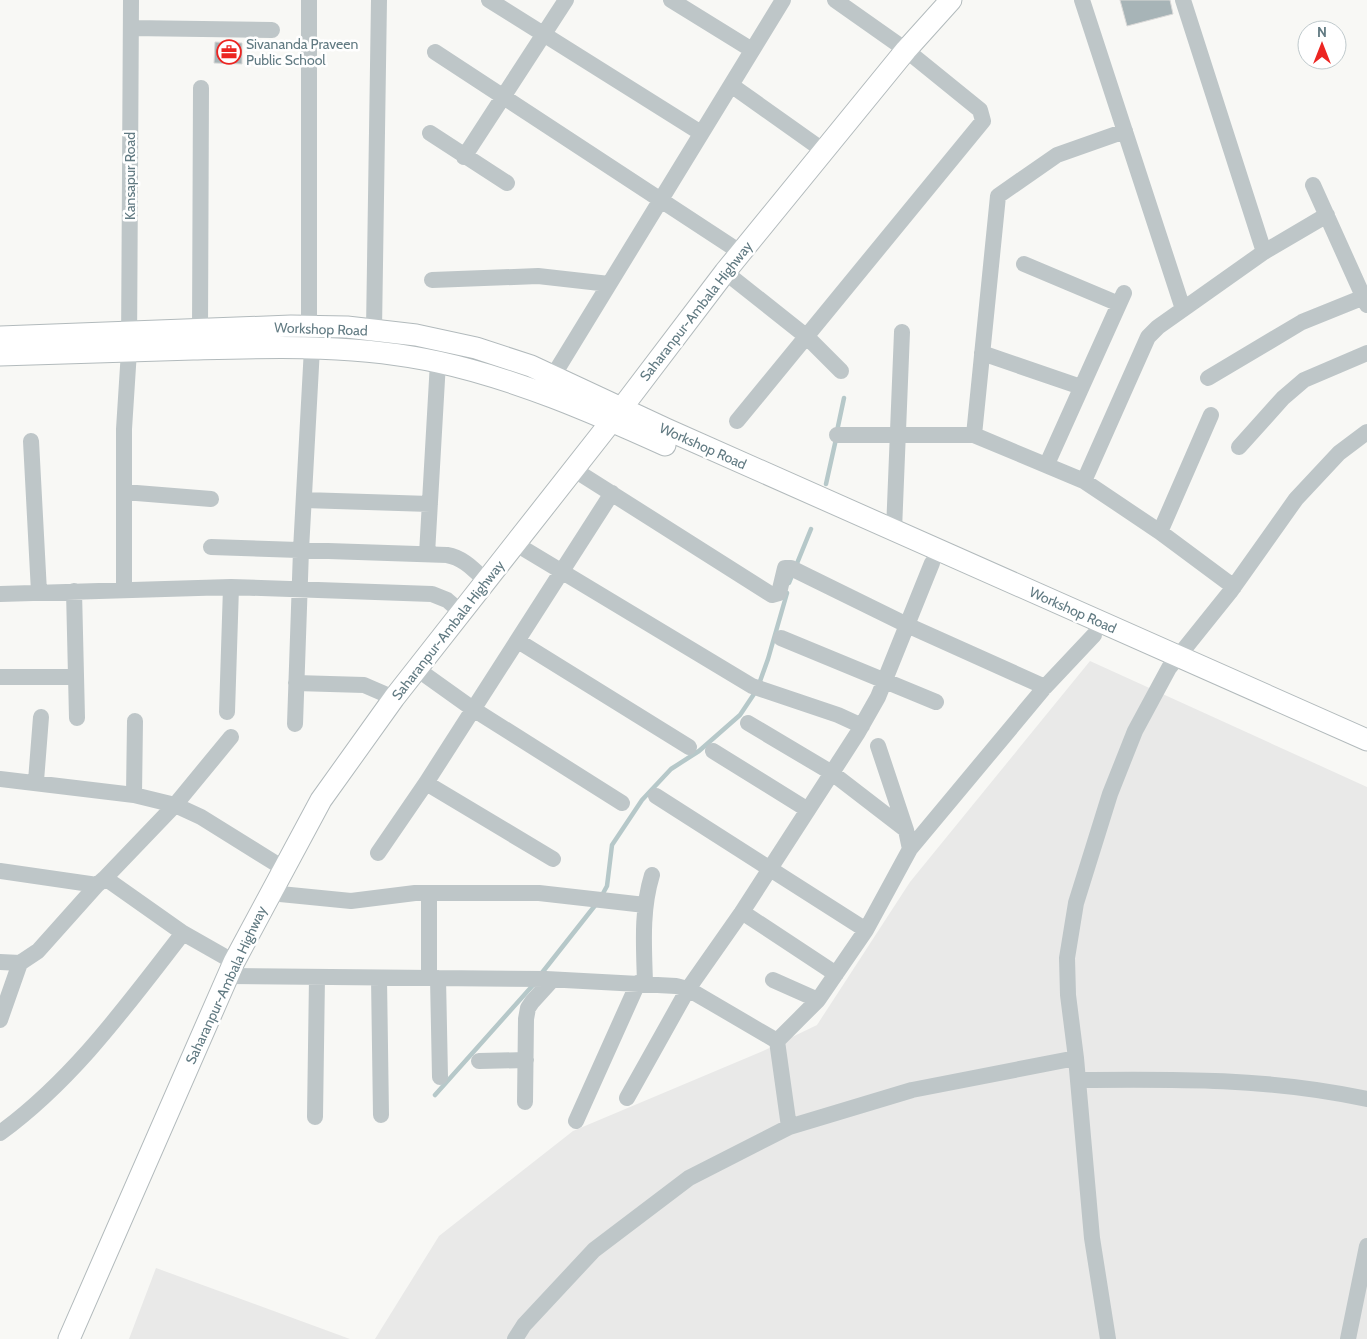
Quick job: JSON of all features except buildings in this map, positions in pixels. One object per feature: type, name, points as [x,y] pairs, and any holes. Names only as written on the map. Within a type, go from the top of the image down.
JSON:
[{"type":"main road","name":"Saharanpur-Ambala Highway","points":[[69,1339],[231,969],[270,892],[321,800],[394,698],[516,544],[740,252],[906,50],[951,0]]},
{"type":"main road","name":"Workshop Road","points":[[0,354],[129,342],[200,330],[309,326],[347,327],[416,335],[476,348],[531,366],[553,376],[615,415],[932,564],[1094,635],[1173,662],[1367,740]]},
{"type":"main road","name":"Workshop Road","points":[[0,337],[363,350],[438,362],[615,415],[894,530],[1367,755]]},
{"type":"street","name":"Kansapur Road","points":[[124,590],[124,429],[129,342],[131,0]]},
{"type":"street","points":[[294,724],[312,348],[309,326],[309,0]]},
{"type":"street","points":[[374,330],[379,0]]},
{"type":"street","points":[[489,0],[701,133]]},
{"type":"street","points":[[464,157],[566,0]]},
{"type":"street","points":[[671,0],[752,50]]},
{"type":"street","points":[[553,376],[783,0]]},
{"type":"street","points":[[737,421],[981,127],[983,121],[980,110],[906,50],[835,0]]},
{"type":"street","points":[[1082,0],[1183,309]]},
{"type":"street","points":[[1183,0],[1264,252]]},
{"type":"street","points":[[131,28],[272,30]]},
{"type":"street","points":[[435,52],[740,252]]},
{"type":"street","points":[[730,85],[824,151]]},
{"type":"street","points":[[200,330],[202,88]]},
{"type":"street","points":[[974,434],[998,196],[1057,155],[1125,131]]},
{"type":"street","points":[[430,134],[507,183]]},
{"type":"street","points":[[1208,378],[1302,322],[1365,301],[1314,185]]},
{"type":"street","points":[[1084,481],[1148,337],[1158,327],[1264,252],[1327,215]]},
{"type":"street","points":[[1024,264],[1122,298],[1047,464]]},
{"type":"street","points":[[725,272],[807,337],[841,370]]},
{"type":"street","points":[[432,280],[538,276],[609,284]]},
{"type":"street","points":[[894,530],[902,332]]},
{"type":"street","points":[[982,353],[1082,387]]},
{"type":"street","points":[[1239,447],[1284,398],[1304,380],[1367,353]]},
{"type":"street","points":[[427,554],[438,362]]},
{"type":"street","points":[[1160,532],[1211,415]]},
{"type":"street","points":[[1108,1339],[1092,1238],[1076,1058],[1068,996],[1067,958],[1076,902],[1114,785],[1135,731],[1173,662],[1234,587],[1296,499],[1339,453],[1367,432]]},
{"type":"street","points":[[837,434],[974,434],[1084,481],[1160,532],[1234,587]]},
{"type":"street","points":[[31,441],[39,592]]},
{"type":"street","points":[[573,469],[772,595],[778,593],[785,568],[795,569],[907,625],[1045,687]]},
{"type":"street","points":[[124,492],[211,498]]},
{"type":"street","points":[[378,853],[426,783],[612,493]]},
{"type":"street","points":[[304,500],[430,504]]},
{"type":"street","points":[[516,544],[757,689],[838,715],[862,726]]},
{"type":"street","points":[[210,547],[427,554],[457,557],[486,581]]},
{"type":"street","points":[[627,1098],[688,989],[772,868],[862,726],[884,681],[932,564]]},
{"type":"street","points":[[0,594],[231,587],[432,594],[447,600],[461,612]]},
{"type":"street","points":[[227,712],[231,587]]},
{"type":"street","points":[[74,592],[77,718]]},
{"type":"street","points":[[778,1042],[818,1000],[836,974],[866,930],[910,849],[1045,687],[1094,635]]},
{"type":"street","points":[[782,638],[936,702]]},
{"type":"street","points":[[518,641],[689,748]]},
{"type":"street","points":[[417,669],[473,708],[622,803]]},
{"type":"street","points":[[0,677],[76,677]]},
{"type":"street","points":[[296,684],[364,685],[394,698]]},
{"type":"street","points":[[36,781],[41,717]]},
{"type":"street","points":[[134,795],[136,722]]},
{"type":"street","points":[[748,723],[832,773],[906,830]]},
{"type":"street","points":[[0,962],[20,963],[38,951],[101,881],[175,805],[231,736]]},
{"type":"street","points":[[878,746],[906,830],[910,849]]},
{"type":"street","points":[[713,751],[808,810]]},
{"type":"street","points":[[0,779],[36,781],[134,795],[175,805],[202,817],[283,868]]},
{"type":"street","points":[[426,783],[553,859]]},
{"type":"street","points":[[656,796],[772,868],[866,930]]},
{"type":"street","points":[[0,871],[101,881],[184,933],[231,969],[317,977],[526,979],[641,983],[688,989],[778,1042]]},
{"type":"street","points":[[576,1121],[641,983],[645,905],[652,876]]},
{"type":"street","points":[[270,892],[351,901],[404,893],[539,893],[645,905]]},
{"type":"street","points":[[430,892],[440,1077]]},
{"type":"street","points":[[742,912],[836,974]]},
{"type":"street","points":[[1,1132],[41,1101],[80,1062],[184,933]]},
{"type":"street","points":[[0,1020],[20,963]]},
{"type":"street","points":[[315,1117],[317,977]]},
{"type":"street","points":[[379,978],[381,1115]]},
{"type":"street","points":[[525,1102],[528,1008],[549,980]]},
{"type":"street","points":[[774,980],[818,1000]]},
{"type":"street","points":[[778,1042],[789,1127]]},
{"type":"street","points":[[514,1339],[524,1324],[594,1250],[689,1178],[789,1127],[912,1090],[1076,1058]]},
{"type":"street","points":[[479,1061],[526,1060]]},
{"type":"street","points":[[1078,1080],[1201,1079],[1323,1089],[1367,1099]]},
{"type":"street","points":[[1348,1339],[1367,1246]]},
{"type":"shaded area","points":[[1090,661],[1367,787],[1367,1339],[375,1339],[439,1236],[573,1131],[763,1051],[817,1025],[910,882]]},
{"type":"shaded area","points":[[156,1268],[350,1339],[129,1339]]},
{"type":"waterway","points":[[837,431],[844,398]]},
{"type":"waterway","points":[[826,484],[836,439]]},
{"type":"waterway","points":[[789,583],[811,529]]},
{"type":"waterway","points":[[759,684],[787,593]]},
{"type":"waterway","points":[[601,897],[607,886],[612,845],[642,800],[671,769],[699,751],[740,715],[756,691]]},
{"type":"waterway","points":[[541,974],[597,903]]},
{"type":"waterway","points":[[435,1095],[534,984]]},
{"type":"place","name":"Sivananda Praveen Public School","points":[[229,52]]}]
